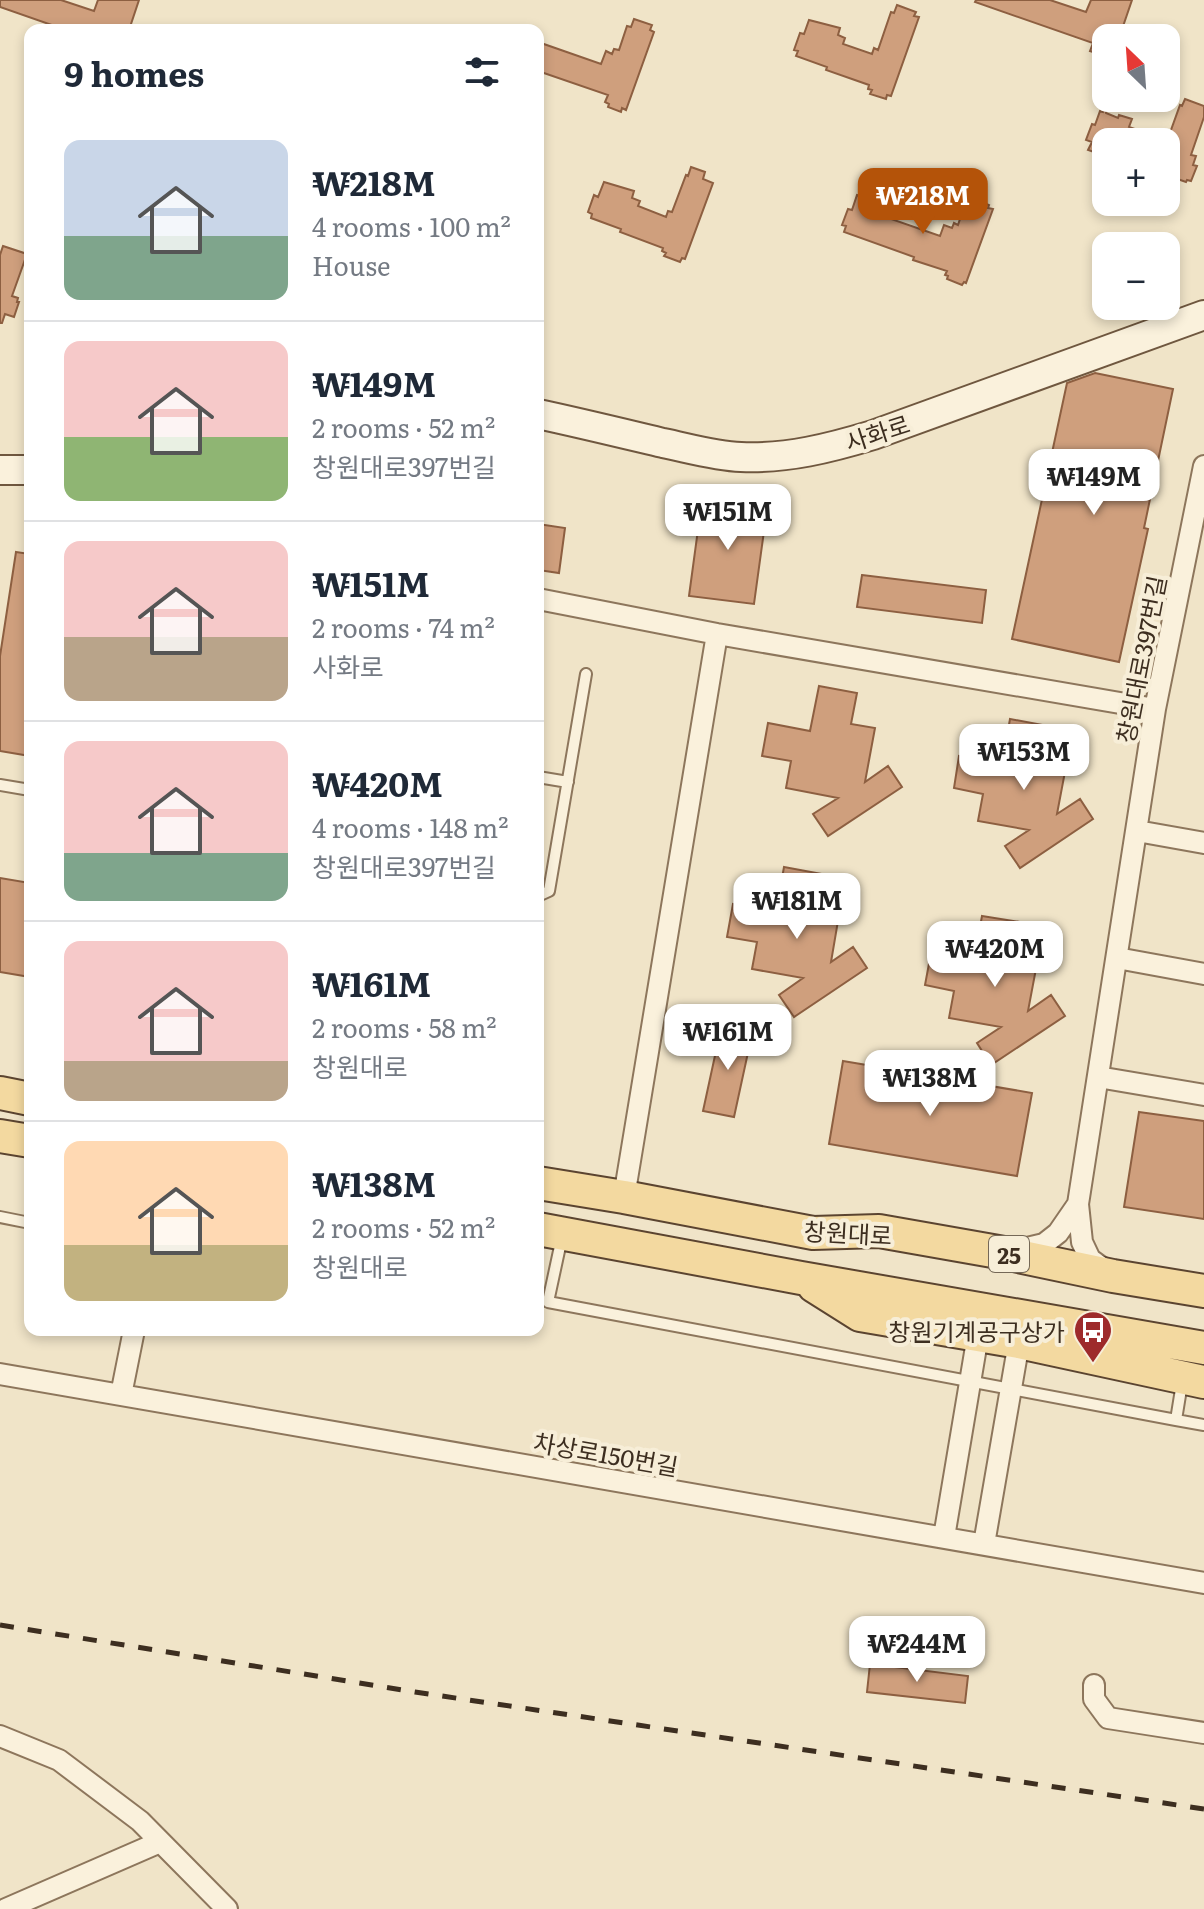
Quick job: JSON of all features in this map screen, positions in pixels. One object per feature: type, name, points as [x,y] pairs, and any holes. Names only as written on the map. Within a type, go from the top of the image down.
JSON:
[{"type":"main road","name":"사화로","points":[[544,415],[739,457],[804,453],[873,435],[1204,315]]},
{"type":"main road","points":[[0,470],[24,470]]},
{"type":"main road","points":[[0,1093],[24,1098]]},
{"type":"main road","points":[[0,1136],[24,1140]]},
{"type":"main road","name":"창원대로","points":[[544,1184],[813,1233],[879,1231],[1204,1291]]},
{"type":"main road","points":[[550,1231],[1204,1348]]},
{"type":"main road","points":[[813,1233],[1204,1311]]},
{"type":"main road","points":[[801,1278],[860,1315],[1019,1342],[1194,1380]]},
{"type":"street","name":"창원대로397번길","points":[[1078,1204],[1155,709],[1204,466]]},
{"type":"street","points":[[544,600],[717,634],[1155,709]]},
{"type":"street","points":[[624,1197],[717,634]]},
{"type":"street","points":[[1137,831],[1204,843]]},
{"type":"street","points":[[1117,958],[1204,974]]},
{"type":"street","points":[[1098,1077],[1204,1095]]},
{"type":"street","points":[[1004,1253],[1044,1244],[1058,1233],[1078,1204]]},
{"type":"street","points":[[1078,1204],[1082,1242],[1090,1259],[1113,1276]]},
{"type":"street","points":[[944,1537],[978,1335]]},
{"type":"street","points":[[121,1395],[133,1336]]},
{"type":"street","points":[[984,1544],[1019,1342]]},
{"type":"street","name":"차상로150번길","points":[[0,1374],[1204,1583]]},
{"type":"street","points":[[1094,1685],[1094,1699],[1108,1718],[1204,1733]]},
{"type":"street","points":[[0,1736],[59,1760],[140,1821],[227,1909]]},
{"type":"street","points":[[6,1909],[160,1842]]},
{"type":"lane","points":[[544,893],[549,891],[586,674]]},
{"type":"lane","points":[[544,778],[568,782]]},
{"type":"lane","points":[[0,785],[24,789]]},
{"type":"lane","points":[[0,1217],[24,1222]]},
{"type":"lane","points":[[544,1292],[550,1231]]},
{"type":"lane","points":[[544,1302],[1204,1425]]},
{"type":"lane","points":[[1176,1420],[1194,1380]]},
{"type":"building","points":[[0,0],[61,0],[94,11],[98,0],[139,0],[131,24],[49,24],[0,7]]},
{"type":"building","points":[[1050,0],[1086,12],[1091,0],[1132,0],[1124,24],[1092,24],[1092,43],[975,2]]},
{"type":"building","points":[[897,5],[916,12],[914,16],[919,17],[891,96],[887,95],[886,99],[870,94],[872,90],[868,89],[869,85],[796,56],[798,51],[794,50],[800,33],[804,34],[809,20],[840,28],[838,35],[845,38],[843,44],[872,54],[874,48],[878,50],[891,12],[894,13]]},
{"type":"building","points":[[634,19],[652,25],[650,30],[654,32],[626,110],[622,108],[621,112],[608,107],[609,104],[605,102],[608,95],[544,73],[544,44],[601,64],[606,51],[612,54],[614,49],[619,50],[627,26],[631,27]]},
{"type":"building","points":[[1185,99],[1204,106],[1204,117],[1191,155],[1196,156],[1193,165],[1197,166],[1191,181],[1186,182],[1180,180],[1180,128],[1172,128]]},
{"type":"building","points":[[1100,112],[1132,119],[1129,127],[1132,128],[1092,128],[1092,142],[1086,140],[1092,124],[1095,125]]},
{"type":"building","points":[[691,167],[705,172],[703,179],[713,183],[685,259],[682,258],[680,262],[664,256],[663,248],[620,232],[621,229],[591,218],[592,214],[588,212],[594,195],[598,197],[604,182],[634,191],[632,198],[640,201],[638,206],[666,217],[668,211],[672,212]]},
{"type":"building","points":[[857,195],[888,204],[886,212],[893,214],[891,219],[940,236],[944,225],[952,228],[954,223],[958,225],[965,204],[969,206],[972,198],[989,205],[988,208],[993,209],[966,283],[962,285],[947,279],[947,271],[913,260],[914,257],[844,232],[846,226],[842,225]]},
{"type":"building","points":[[3,246],[24,253],[24,262],[12,296],[19,302],[14,317],[5,314],[2,323],[0,323],[0,255]]},
{"type":"building","points":[[1095,373],[1173,389],[1144,528],[1148,529],[1119,662],[1012,639],[1067,383]]},
{"type":"building","points":[[702,500],[767,509],[754,604],[689,596]]},
{"type":"building","points":[[544,525],[565,528],[559,573],[544,571]]},
{"type":"building","points":[[16,552],[24,553],[24,755],[0,751],[0,656]]},
{"type":"building","points":[[862,575],[986,590],[982,623],[857,607]]},
{"type":"building","points":[[819,686],[857,693],[851,724],[875,728],[865,782],[888,766],[902,787],[828,836],[813,814],[838,798],[786,788],[791,761],[762,756],[768,723],[810,731]]},
{"type":"building","points":[[1010,719],[1048,726],[1043,756],[1067,761],[1057,814],[1080,799],[1093,819],[1020,868],[1005,846],[1029,830],[978,821],[983,794],[954,788],[959,756],[1002,764]]},
{"type":"building","points":[[784,867],[822,874],[816,905],[840,909],[831,962],[853,947],[867,968],[794,1017],[779,995],[803,978],[752,969],[757,942],[727,937],[733,904],[776,912]]},
{"type":"building","points":[[0,878],[24,882],[24,976],[0,972]]},
{"type":"building","points":[[982,916],[1020,922],[1014,953],[1038,958],[1028,1011],[1051,995],[1065,1016],[991,1065],[977,1043],[1001,1027],[949,1018],[954,991],[925,985],[931,953],[974,960]]},
{"type":"building","points":[[721,1028],[752,1034],[734,1117],[703,1111]]},
{"type":"building","points":[[843,1061],[1032,1093],[1017,1176],[829,1144]]},
{"type":"building","points":[[1139,1112],[1204,1121],[1204,1219],[1124,1207]]},
{"type":"building","points":[[870,1664],[968,1676],[965,1703],[867,1692]]},
{"type":"railway","points":[[0,1625],[415,1692],[1204,1809]]},
{"type":"place","name":"창원기계공구상가","points":[[1093,1364]]}]
